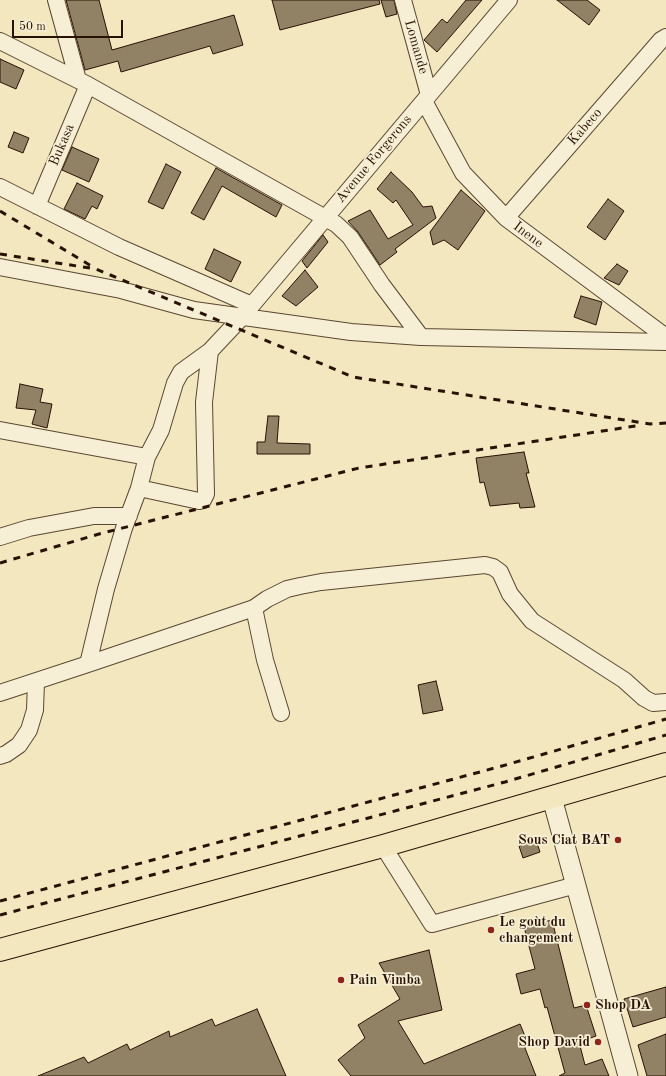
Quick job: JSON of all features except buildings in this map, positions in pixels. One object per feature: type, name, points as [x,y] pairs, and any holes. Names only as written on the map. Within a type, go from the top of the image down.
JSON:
[{"type":"main road","points":[[0,950],[383,846],[666,764]]},
{"type":"street","points":[[56,0],[83,83]]},
{"type":"street","name":"Lomande","points":[[403,0],[427,98]]},
{"type":"street","name":"Avenue Forgerons","points":[[88,664],[106,590],[139,488],[147,457],[161,430],[175,383],[181,372],[210,351],[241,318],[509,0]]},
{"type":"street","name":"Kabeco","points":[[506,218],[666,37]]},
{"type":"street","points":[[0,41],[83,83],[336,224],[350,237],[382,286],[421,337]]},
{"type":"street","name":"Bukasa","points":[[37,206],[83,83]]},
{"type":"street","name":"Inene","points":[[427,98],[463,173],[506,218],[666,338]]},
{"type":"street","points":[[0,187],[118,246],[252,305]]},
{"type":"street","points":[[0,267],[121,290],[194,310],[241,318],[351,332],[421,337],[666,342]]},
{"type":"street","points":[[139,488],[199,501],[203,500],[206,494],[204,402],[210,351]]},
{"type":"street","points":[[0,430],[147,457]]},
{"type":"street","points":[[0,537],[29,528],[94,516],[129,516]]},
{"type":"street","points":[[0,693],[254,608],[267,599],[287,589],[321,582],[489,566],[500,572],[510,594],[532,621],[624,680],[644,698],[654,703],[666,702]]},
{"type":"street","points":[[254,608],[265,660],[281,713]]},
{"type":"street","points":[[0,756],[19,746],[29,730],[35,710],[36,682]]},
{"type":"street","points":[[552,798],[628,1076]]},
{"type":"street","points":[[383,846],[432,924],[576,885]]},
{"type":"railway","points":[[0,211],[93,267]]},
{"type":"railway","points":[[0,254],[96,269],[353,377],[650,424],[666,423]]},
{"type":"railway","points":[[0,563],[99,534],[359,468],[642,425]]},
{"type":"railway","points":[[0,901],[502,766],[666,719]]},
{"type":"railway","points":[[0,915],[505,782],[666,735]]},
{"type":"place","name":"Sous Ciat BAT","points":[[618,840]]},
{"type":"place","name":"Le goùt du changement","points":[[491,930]]},
{"type":"place","name":"Pain Vimba","points":[[341,980]]},
{"type":"place","name":"Shop DA","points":[[587,1005]]},
{"type":"place","name":"Shop David","points":[[598,1042]]}]
